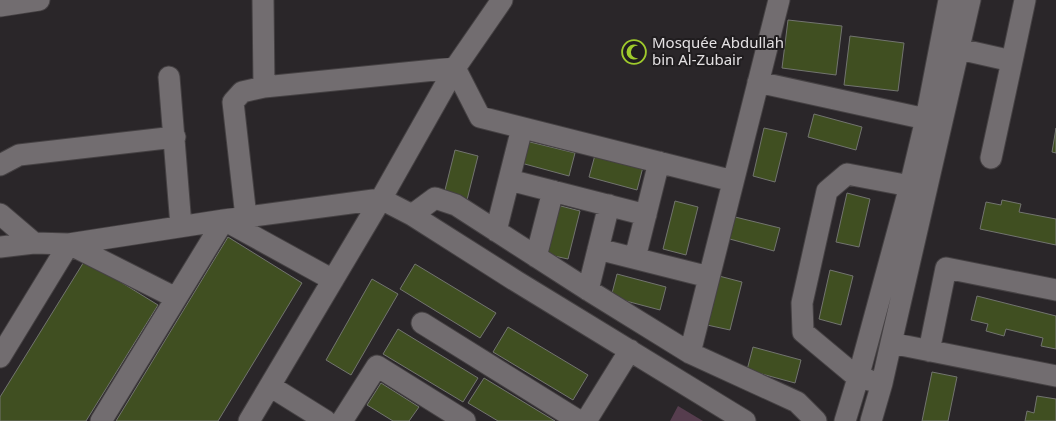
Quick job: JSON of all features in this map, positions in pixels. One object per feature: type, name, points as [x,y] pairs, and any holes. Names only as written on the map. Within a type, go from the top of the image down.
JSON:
[{"type":"street","points":[[0,6],[39,0]]},
{"type":"street","points":[[263,0],[264,87]]},
{"type":"street","points":[[249,421],[381,199],[455,68],[502,0]]},
{"type":"street","points":[[690,353],[778,0]]},
{"type":"street","points":[[845,421],[910,186],[926,119],[949,0]]},
{"type":"street","points":[[871,421],[892,344],[970,0]]},
{"type":"street","points":[[991,158],[1025,0]]},
{"type":"street","points":[[959,49],[1012,60]]},
{"type":"street","points":[[246,217],[234,102],[242,92],[264,87],[455,68]]},
{"type":"street","points":[[455,68],[480,117],[733,181]]},
{"type":"street","points":[[169,77],[181,226]]},
{"type":"street","points":[[758,82],[926,119]]},
{"type":"street","points":[[496,231],[522,128]]},
{"type":"street","points":[[0,165],[19,155],[175,137]]},
{"type":"street","points":[[635,258],[659,162]]},
{"type":"street","points":[[882,382],[858,378],[803,332],[802,303],[826,191],[847,174],[910,186]]},
{"type":"street","points":[[509,180],[646,215]]},
{"type":"street","points":[[536,257],[553,191]]},
{"type":"street","points":[[412,216],[435,198],[456,205],[690,353],[797,402],[816,421]]},
{"type":"street","points":[[0,247],[34,243],[69,244],[181,226],[381,199],[412,216],[745,421]]},
{"type":"street","points":[[588,290],[609,205]]},
{"type":"street","points":[[0,214],[34,243]]},
{"type":"street","points":[[224,220],[333,280]]},
{"type":"street","points":[[101,421],[224,220]]},
{"type":"street","points":[[69,244],[176,298]]},
{"type":"street","points":[[0,357],[69,244]]},
{"type":"street","points":[[598,249],[709,277]]},
{"type":"street","points":[[929,351],[946,268],[1056,290]]},
{"type":"street","points":[[422,323],[578,421]]},
{"type":"street","points":[[892,344],[1056,376]]},
{"type":"street","points":[[586,421],[630,350]]},
{"type":"street","points":[[342,421],[377,366],[465,421]]},
{"type":"street","points":[[270,386],[326,421]]},
{"type":"shaded area","points":[[678,406],[703,421],[670,421]]},
{"type":"building","points":[[788,20],[842,26],[836,75],[782,68]]},
{"type":"building","points":[[850,36],[904,43],[898,91],[844,85]]},
{"type":"building","points":[[814,114],[862,127],[856,150],[808,137]]},
{"type":"building","points":[[764,128],[787,133],[775,182],[753,176]]},
{"type":"building","points":[[1056,128],[1056,153],[1052,152]]},
{"type":"building","points":[[526,141],[575,153],[569,176],[521,163]]},
{"type":"building","points":[[455,150],[478,156],[466,204],[443,198]]},
{"type":"building","points":[[595,155],[643,167],[637,190],[589,177]]},
{"type":"building","points":[[847,193],[870,199],[859,247],[836,242]]},
{"type":"building","points":[[1002,200],[1021,204],[1019,212],[1056,219],[1056,245],[980,229],[986,202],[1001,205]]},
{"type":"building","points":[[675,201],[698,207],[686,255],[663,249]]},
{"type":"building","points":[[557,205],[580,211],[568,259],[545,254]]},
{"type":"building","points":[[731,216],[780,228],[774,251],[726,238]]},
{"type":"building","points":[[228,237],[302,283],[218,421],[116,421]]},
{"type":"building","points":[[85,260],[158,305],[86,421],[0,421],[0,397]]},
{"type":"building","points":[[415,264],[496,313],[480,338],[400,289]]},
{"type":"building","points":[[830,270],[853,276],[841,325],[819,319]]},
{"type":"building","points":[[617,274],[666,287],[660,310],[611,297]]},
{"type":"building","points":[[719,276],[742,282],[730,330],[707,325]]},
{"type":"building","points":[[372,279],[398,294],[351,375],[326,360]]},
{"type":"building","points":[[977,296],[1056,316],[1056,349],[1041,346],[1043,338],[1006,329],[1004,336],[986,331],[988,324],[971,320]]},
{"type":"building","points":[[508,327],[588,375],[573,400],[493,352]]},
{"type":"building","points":[[398,329],[478,378],[463,402],[383,354]]},
{"type":"building","points":[[753,347],[801,360],[795,383],[747,370]]},
{"type":"building","points":[[932,372],[957,377],[948,421],[922,421]]},
{"type":"building","points":[[484,378],[555,421],[498,421],[468,403]]},
{"type":"building","points":[[381,383],[419,407],[409,421],[393,421],[367,405]]},
{"type":"building","points":[[1037,396],[1056,399],[1056,421],[1025,421],[1027,411],[1034,413]]},
{"type":"place","name":"Mosquée Abdullah bin Al-Zubair","points":[[634,52]]}]
